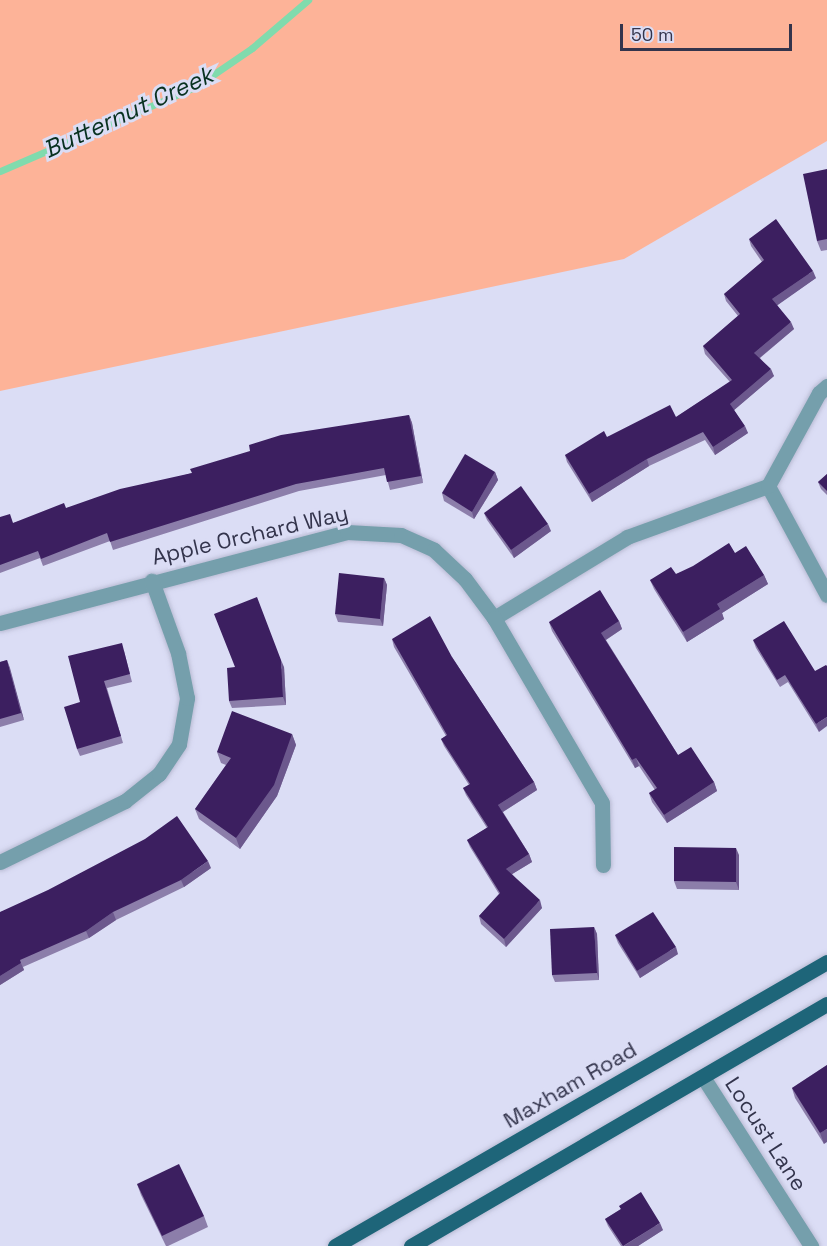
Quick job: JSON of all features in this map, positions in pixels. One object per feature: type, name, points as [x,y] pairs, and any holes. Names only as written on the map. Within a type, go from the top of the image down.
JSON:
[{"type":"main road","name":"Maxham Road","points":[[335,1246],[827,963]]},
{"type":"main road","points":[[411,1246],[827,1004]]},
{"type":"street","points":[[494,618],[627,537],[768,486],[819,393],[827,386]]},
{"type":"street","points":[[768,486],[827,595]]},
{"type":"street","name":"Apple Orchard Way","points":[[0,623],[152,581],[346,532],[401,535],[434,550],[465,579],[494,618],[602,803],[603,865]]},
{"type":"street","points":[[0,862],[125,801],[159,774],[178,744],[187,698],[178,653],[152,581]]},
{"type":"street","name":"Locust Lane","points":[[703,1077],[811,1246]]},
{"type":"shaded area","points":[[0,0],[827,0],[827,141],[624,259],[0,391]]},
{"type":"building","points":[[827,169],[827,239],[817,241],[803,174]]},
{"type":"building","points":[[776,219],[813,271],[772,299],[791,322],[754,353],[771,369],[730,404],[745,426],[713,447],[703,432],[647,459],[589,494],[565,455],[604,431],[607,437],[670,405],[676,417],[732,380],[703,346],[740,314],[724,294],[764,260],[749,239]]},
{"type":"building","points":[[409,415],[421,476],[387,482],[384,468],[296,484],[110,542],[107,533],[41,559],[38,551],[0,565],[0,517],[10,514],[13,523],[64,503],[66,508],[120,489],[192,473],[190,469],[250,451],[249,445],[281,435]]},
{"type":"building","points":[[465,454],[495,472],[472,512],[442,493]]},
{"type":"building","points":[[827,474],[827,491],[818,482]]},
{"type":"building","points":[[521,486],[548,524],[511,550],[484,513]]},
{"type":"building","points":[[729,543],[735,553],[746,546],[764,575],[717,604],[720,609],[683,632],[650,580],[671,567],[676,574]]},
{"type":"building","points":[[339,573],[384,578],[380,619],[335,614]]},
{"type":"building","points":[[600,590],[619,621],[601,633],[678,755],[691,747],[714,782],[664,815],[649,793],[657,788],[636,758],[632,760],[549,622]]},
{"type":"building","points":[[257,597],[281,660],[283,697],[229,701],[227,668],[235,667],[214,614]]},
{"type":"building","points":[[430,616],[452,657],[534,782],[498,805],[529,854],[506,869],[540,900],[504,939],[479,916],[500,893],[467,840],[488,827],[463,788],[470,784],[441,739],[447,735],[392,639]]},
{"type":"building","points":[[784,621],[815,671],[827,666],[827,717],[816,724],[785,675],[777,680],[753,640]]},
{"type":"building","points":[[122,643],[130,674],[104,681],[121,736],[77,749],[64,707],[80,702],[68,656]]},
{"type":"building","points":[[7,660],[21,713],[0,719],[0,662]]},
{"type":"building","points":[[232,711],[292,734],[274,785],[236,838],[195,809],[231,758],[217,752]]},
{"type":"building","points":[[177,816],[208,861],[181,880],[113,912],[86,931],[20,960],[21,963],[0,976],[0,912],[48,890],[145,839]]},
{"type":"building","points":[[674,847],[736,848],[736,882],[674,881]]},
{"type":"building","points":[[653,912],[676,947],[637,971],[615,935]]},
{"type":"building","points":[[594,927],[597,973],[552,975],[550,929]]},
{"type":"building","points":[[827,1065],[827,1129],[820,1133],[792,1088]]},
{"type":"building","points":[[179,1164],[204,1216],[162,1236],[137,1184]]},
{"type":"building","points":[[641,1192],[660,1223],[623,1246],[605,1219],[621,1209],[619,1206]]},
{"type":"waterway","name":"Butternut Creek","points":[[0,171],[195,87],[252,48],[308,0]]}]
